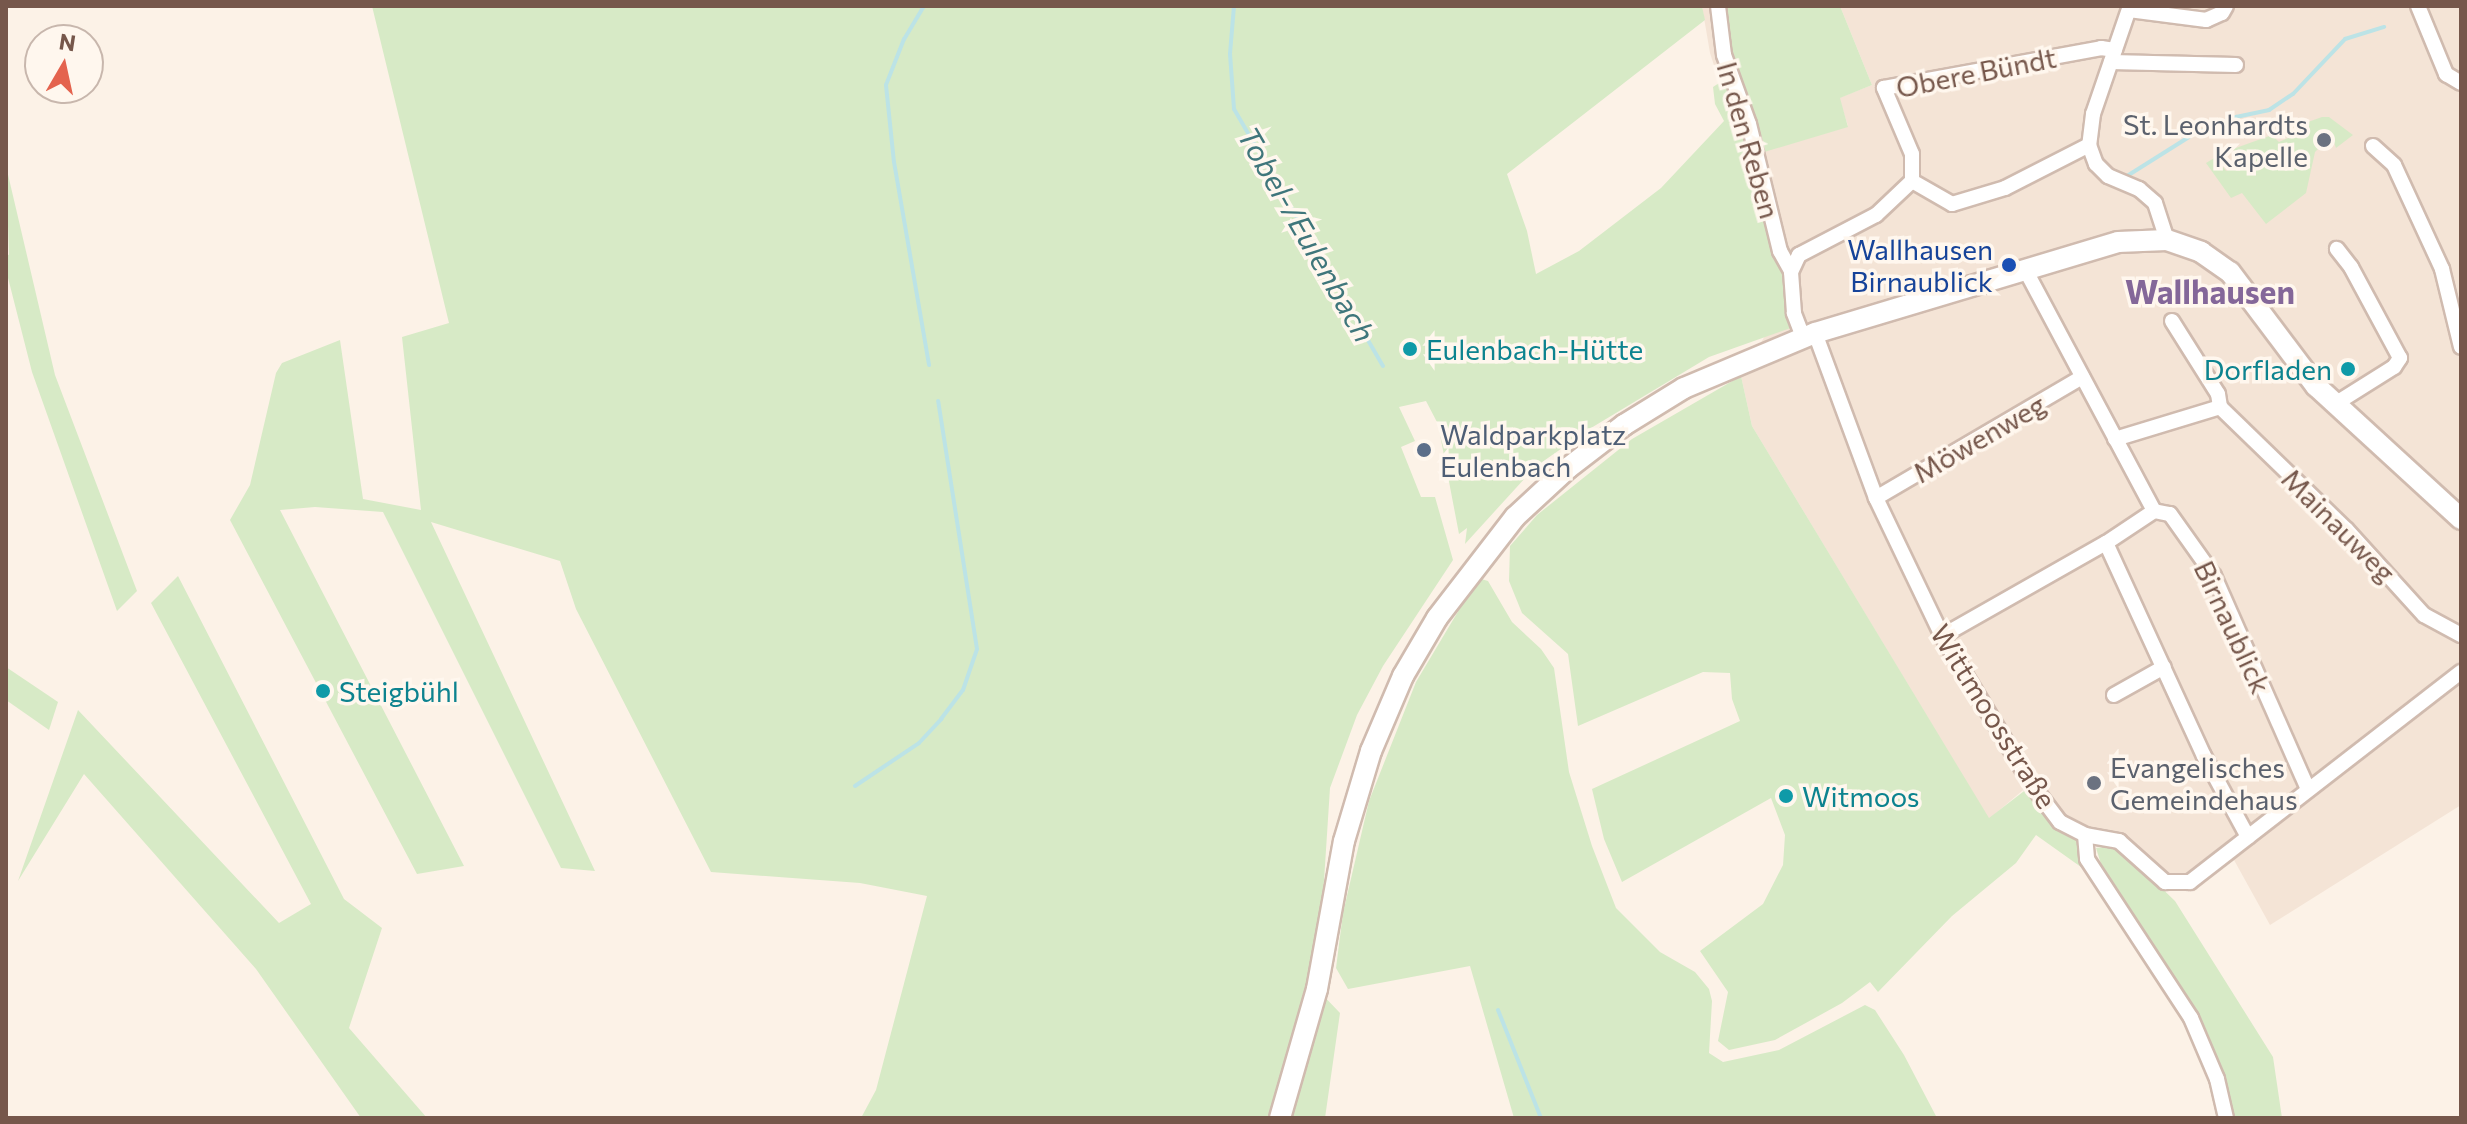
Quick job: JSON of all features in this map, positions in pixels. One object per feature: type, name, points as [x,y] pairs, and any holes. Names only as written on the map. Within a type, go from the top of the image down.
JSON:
[{"type":"main road","points":[[1280,1118],[1301,1054],[1344,841],[1371,751],[1403,676],[1437,618],[1515,517],[1568,468],[1624,425],[1684,388],[1800,338],[2118,242],[2167,240],[2201,252],[2230,272],[2316,386],[2461,519]]},
{"type":"street","name":"In den Reben","points":[[1718,6],[1724,55],[1749,124],[1780,251],[1791,271],[1794,313],[1800,338]]},
{"type":"street","points":[[2167,240],[2155,203],[2139,189],[2108,176],[2096,164],[2089,145],[2093,114],[2129,8],[2206,20],[2222,13],[2226,6]]},
{"type":"street","points":[[2418,6],[2446,74],[2461,83]]},
{"type":"street","name":"Obere Bündt","points":[[1912,181],[1912,154],[1884,88],[2101,48],[2113,56]]},
{"type":"street","points":[[2113,56],[2236,65]]},
{"type":"street","points":[[1791,271],[1799,255],[1876,215],[1912,181],[1952,204],[2005,188],[2089,145]]},
{"type":"street","points":[[2373,146],[2394,165],[2442,269],[2461,347]]},
{"type":"street","points":[[2335,404],[2394,367],[2400,358],[2351,267],[2337,249]]},
{"type":"street","name":"Birnaublick","points":[[2026,271],[2154,511],[2170,514],[2214,576],[2308,789]]},
{"type":"street","name":"Mainauweg","points":[[2172,321],[2218,394],[2220,407],[2346,529],[2424,615],[2461,635]]},
{"type":"street","name":"Wittmoosstraße","points":[[1800,338],[1942,636],[2032,785],[2060,822],[2085,835]]},
{"type":"street","name":"Möwenweg","points":[[1876,498],[2082,377]]},
{"type":"street","points":[[2115,439],[2220,407]]},
{"type":"street","points":[[1942,636],[2106,543],[2154,511]]},
{"type":"street","points":[[2106,543],[2204,756],[2248,837]]},
{"type":"street","points":[[2114,695],[2164,667]]},
{"type":"street","points":[[2226,1118],[2217,1079],[2191,1018],[2087,859],[2085,835],[2119,841],[2165,882],[2190,882],[2461,672]]},
{"type":"shaded area","points":[[1702,6],[1722,6],[1848,126],[1839,98],[1872,85],[1840,6],[2461,6],[2461,805],[2270,925],[2234,860],[2195,888],[2183,889],[2070,823],[2036,779],[1989,819],[1752,426],[1741,376],[1778,314],[1733,124],[1710,53]]},
{"type":"green space","points":[[372,6],[1702,6],[1705,20],[1507,174],[1527,231],[1536,274],[1579,251],[1661,188],[1724,121],[1715,104],[1713,87],[1731,75],[1799,325],[1709,357],[1591,428],[1535,467],[1465,544],[1467,528],[1459,534],[1438,424],[1426,401],[1399,407],[1415,441],[1401,447],[1421,497],[1435,497],[1453,560],[1383,666],[1357,715],[1330,788],[1317,989],[1340,1013],[1325,1118],[861,1118],[876,1090],[927,896],[860,883],[711,872],[576,609],[560,561],[431,522],[595,871],[561,868],[383,512],[315,507],[280,510],[464,866],[417,874],[230,520],[250,485],[276,373],[282,363],[340,340],[363,499],[421,510],[402,337],[449,323]]},
{"type":"green space","points":[[1722,6],[1840,6],[1872,85],[1840,98],[1848,127],[1761,153],[1734,74]]},
{"type":"green space","points":[[2329,117],[2353,135],[2336,148],[2330,131],[2315,133],[2319,148],[2315,152],[2306,193],[2266,224],[2242,193],[2231,198],[2206,163],[2216,157],[2226,171],[2240,164],[2233,149],[2272,135],[2279,142],[2295,135],[2294,127]]},
{"type":"green space","points":[[6,166],[55,375],[137,591],[117,611],[32,372],[6,270],[6,254],[9,255]]},
{"type":"green space","points":[[1741,376],[1752,426],[1989,818],[2032,785],[2081,838],[2079,851],[2088,872],[2036,835],[2016,863],[1952,916],[1878,992],[1870,982],[1842,1003],[1775,1040],[1729,1050],[1718,1041],[1728,992],[1700,951],[1763,904],[1783,865],[1785,835],[1771,798],[1622,882],[1604,839],[1592,789],[1740,721],[1732,699],[1730,673],[1703,672],[1578,726],[1568,654],[1522,613],[1509,581],[1510,546],[1537,515],[1632,439]]},
{"type":"green space","points":[[178,576],[344,899],[382,928],[349,1028],[427,1118],[361,1118],[256,969],[84,774],[18,881],[78,710],[279,923],[311,904],[151,603]]},
{"type":"green space","points":[[1478,578],[1488,581],[1512,622],[1541,649],[1554,668],[1569,772],[1592,846],[1616,908],[1660,952],[1695,972],[1709,989],[1712,1001],[1709,1053],[1723,1062],[1779,1050],[1865,1005],[1875,1010],[1904,1055],[1937,1118],[1514,1118],[1470,966],[1348,989],[1336,968],[1343,913],[1369,801],[1416,682]]},
{"type":"green space","points":[[6,667],[58,702],[49,730],[6,700]]},
{"type":"green space","points":[[2117,845],[2175,901],[2273,1057],[2282,1118],[2233,1118],[2224,1077],[2199,1015],[2101,864],[2096,848]]},
{"type":"waterway","name":"Tobel-/Eulenbach","points":[[924,6],[904,39],[886,85],[894,162],[929,365]]},
{"type":"waterway","name":"Tobel-/Eulenbach","points":[[1234,6],[1230,54],[1234,109],[1383,366]]},
{"type":"waterway","points":[[2127,176],[2192,135],[2236,117],[2269,110],[2293,94],[2345,39],[2384,27]]},
{"type":"waterway","name":"Tobel-/Eulenbach","points":[[855,786],[919,743],[941,719],[963,690],[977,649],[938,401]]},
{"type":"waterway","points":[[1498,1010],[1541,1118]]},
{"type":"place","name":"St. Leonhardts Kapelle","points":[[2324,140]]},
{"type":"place","name":"Wallhausen Birnaublick","points":[[2009,265]]},
{"type":"place","name":"Eulenbach-Hütte","points":[[1410,349]]},
{"type":"place","name":"Dorfladen","points":[[2348,369]]},
{"type":"place","name":"Waldparkplatz Eulenbach","points":[[1424,450]]},
{"type":"place","name":"Steigbühl","points":[[323,691]]},
{"type":"place","name":"Evangelisches Gemeindehaus","points":[[2094,783]]},
{"type":"place","name":"Witmoos","points":[[1786,796]]},
{"type":"district","name":"Wallhausen","points":[[2210,291]]}]
